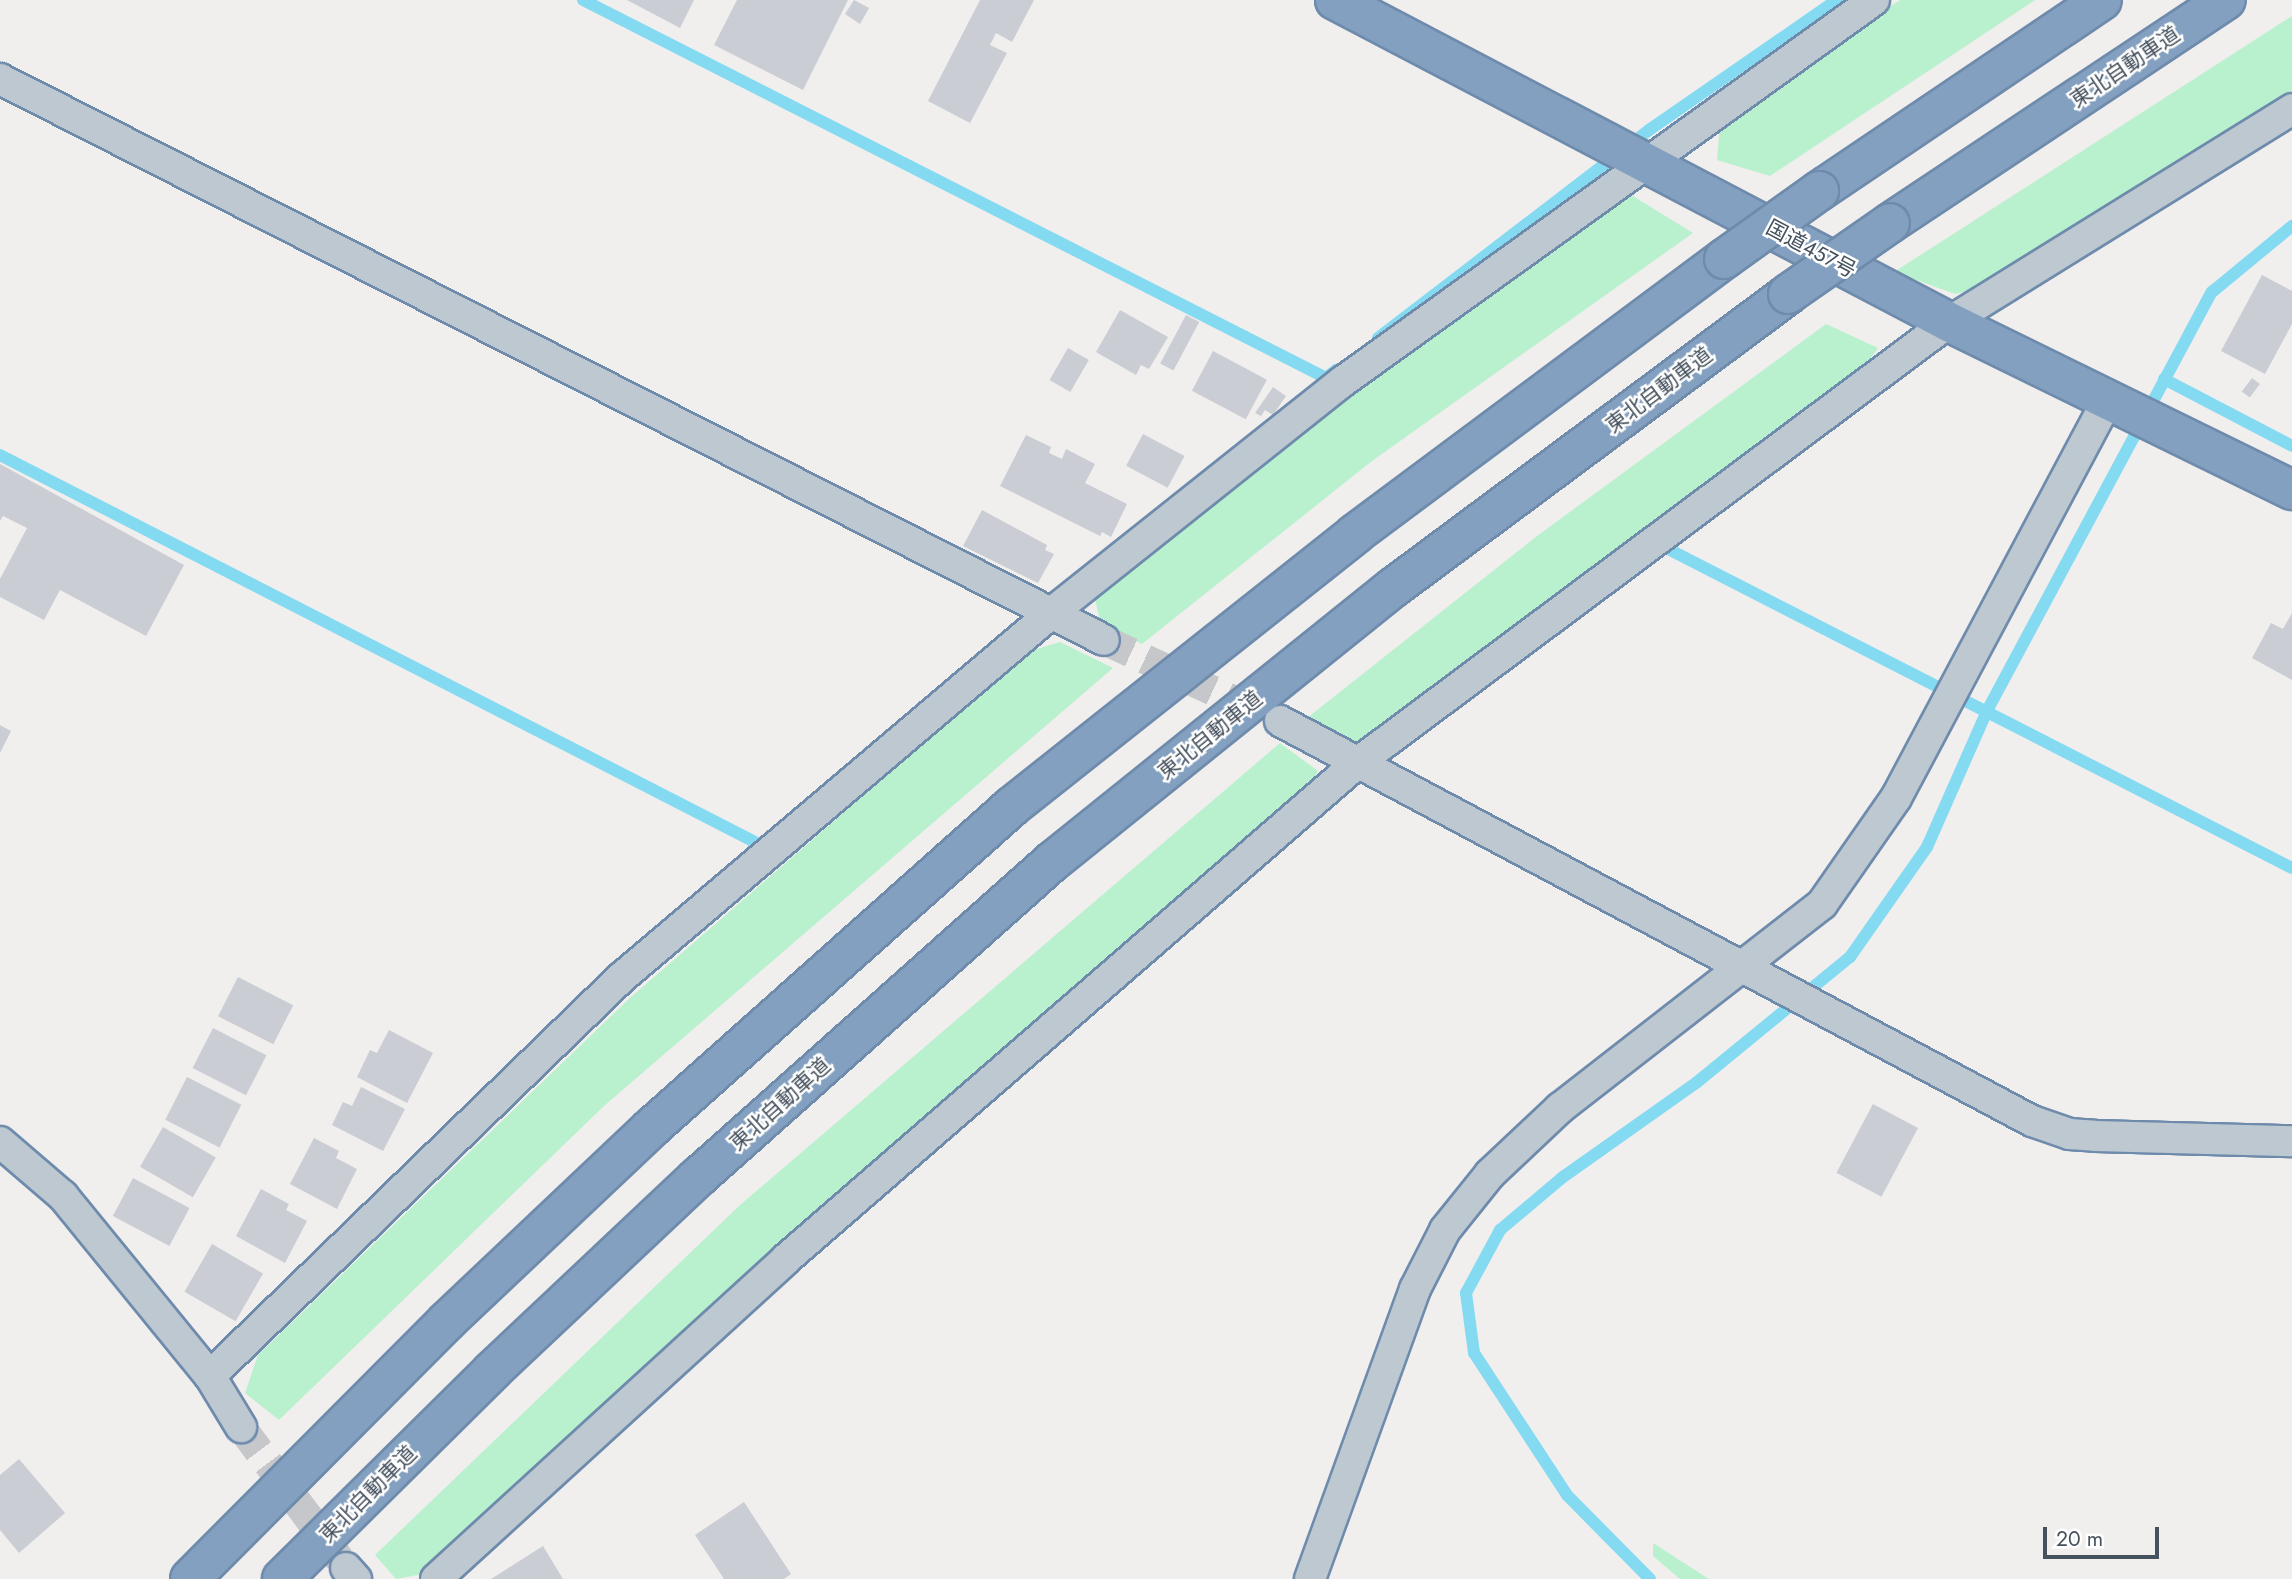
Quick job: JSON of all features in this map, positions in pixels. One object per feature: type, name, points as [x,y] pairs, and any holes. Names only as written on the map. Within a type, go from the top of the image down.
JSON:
[{"type":"highway","name":"国道457号","points":[[1335,0],[1949,322],[2109,398],[2292,490]]},
{"type":"highway","points":[[191,1579],[447,1321],[652,1128],[1011,807],[1355,534],[1724,259],[1819,191],[2102,0]]},
{"type":"highway","name":"東北自動車道","points":[[282,1579],[492,1371],[688,1187],[1053,861],[1394,587],[1787,294],[2226,0]]},
{"type":"street","points":[[210,1376],[621,978],[1049,615],[1342,382],[1874,0]]},
{"type":"street","points":[[0,79],[1049,615],[1104,639]]},
{"type":"street","points":[[436,1579],[786,1259],[1356,764],[1949,322],[2292,108]]},
{"type":"street","points":[[1310,1579],[1415,1289],[1445,1230],[1490,1174],[1560,1108],[1746,967],[1822,904],[1896,798],[2109,398]]},
{"type":"street","points":[[1280,721],[1356,764],[1746,967],[2032,1121],[2069,1134],[2292,1141]]},
{"type":"street","points":[[0,1142],[63,1196],[210,1376],[241,1427]]},
{"type":"green space","points":[[1900,0],[2035,0],[1770,176],[1717,160],[1720,124]]},
{"type":"green space","points":[[2292,16],[2292,94],[2016,280],[1955,294],[1894,272]]},
{"type":"green space","points":[[1628,193],[1693,233],[1372,461],[1142,644],[1101,625],[1094,595],[1359,389]]},
{"type":"green space","points":[[1826,324],[1878,348],[1860,373],[1364,743],[1348,747],[1302,722],[1537,536]]},
{"type":"green space","points":[[1060,642],[1113,668],[604,1106],[279,1420],[245,1393],[258,1355],[631,997],[1030,651]]},
{"type":"green space","points":[[1280,743],[1318,771],[1306,796],[423,1574],[396,1579],[375,1555],[740,1205]]},
{"type":"green space","points":[[1653,1543],[1709,1579],[1680,1579],[1653,1556]]},
{"type":"building","points":[[627,0],[694,0],[680,28]]},
{"type":"building","points":[[737,0],[848,0],[803,90],[714,45]]},
{"type":"building","points":[[854,0],[869,8],[860,24],[845,14]]},
{"type":"building","points":[[980,0],[1034,0],[1012,42],[996,33],[990,45],[1007,53],[970,123],[928,101]]},
{"type":"building","points":[[2262,275],[2292,291],[2292,324],[2265,374],[2221,351]]},
{"type":"building","points":[[1120,310],[1168,337],[1149,369],[1141,365],[1136,375],[1096,352]]},
{"type":"building","points":[[1186,315],[1199,322],[1173,371],[1160,364]]},
{"type":"building","points":[[1068,348],[1089,360],[1070,392],[1050,380]]},
{"type":"building","points":[[1213,351],[1267,380],[1246,419],[1192,391]]},
{"type":"building","points":[[2252,378],[2260,384],[2250,398],[2242,392]]},
{"type":"building","points":[[1273,387],[1286,396],[1273,415],[1265,410],[1261,416],[1255,413]]},
{"type":"building","points":[[1143,434],[1184,456],[1168,488],[1126,466]]},
{"type":"building","points":[[1026,435],[1051,447],[1049,453],[1062,459],[1066,449],[1095,464],[1085,483],[1127,504],[1111,537],[1102,532],[1100,536],[1000,486]]},
{"type":"building","points":[[0,464],[184,565],[146,636],[60,590],[44,620],[0,597],[0,579],[27,528],[3,516],[0,521]]},
{"type":"building","points":[[982,510],[1047,545],[1045,550],[1054,554],[1038,583],[963,546]]},
{"type":"building","points":[[2292,613],[2292,680],[2252,658],[2271,623],[2283,629]]},
{"type":"building","points":[[0,725],[11,731],[0,753]]},
{"type":"building","points":[[238,977],[293,1005],[273,1044],[218,1016]]},
{"type":"building","points":[[213,1028],[266,1055],[246,1095],[193,1068]]},
{"type":"building","points":[[389,1030],[433,1053],[407,1103],[357,1077],[370,1050],[377,1053]]},
{"type":"building","points":[[187,1077],[241,1105],[220,1147],[165,1120]]},
{"type":"building","points":[[361,1087],[405,1109],[383,1151],[332,1125],[343,1102],[352,1106]]},
{"type":"building","points":[[1873,1104],[1918,1128],[1881,1197],[1836,1173]]},
{"type":"building","points":[[163,1127],[216,1158],[193,1197],[140,1167]]},
{"type":"building","points":[[314,1138],[339,1151],[336,1158],[357,1169],[337,1209],[290,1184]]},
{"type":"building","points":[[133,1178],[190,1208],[169,1246],[113,1216]]},
{"type":"building","points":[[261,1189],[289,1204],[286,1210],[307,1221],[285,1263],[236,1236]]},
{"type":"building","points":[[212,1244],[263,1274],[236,1321],[185,1292]]},
{"type":"building","points":[[19,1459],[65,1513],[19,1553],[0,1530],[0,1475]]},
{"type":"building","points":[[744,1502],[791,1574],[784,1579],[724,1579],[695,1535]]},
{"type":"building","points":[[543,1546],[563,1579],[491,1579]]},
{"type":"waterway","points":[[583,0],[1326,378],[1336,370]]},
{"type":"waterway","points":[[1378,338],[1649,130],[1837,0]]},
{"type":"waterway","points":[[1650,1579],[1567,1495],[1474,1353],[1466,1293],[1500,1230],[1563,1177],[1696,1083],[1850,957],[1927,847],[1988,709],[2212,292],[2292,226]]},
{"type":"waterway","points":[[2164,379],[2292,446]]},
{"type":"waterway","points":[[0,455],[755,842]]},
{"type":"waterway","points":[[1672,551],[2292,868]]},
{"type":"tunnel","points":[[1104,640],[1263,714]]},
{"type":"tunnel","points":[[241,1427],[346,1568]]}]
